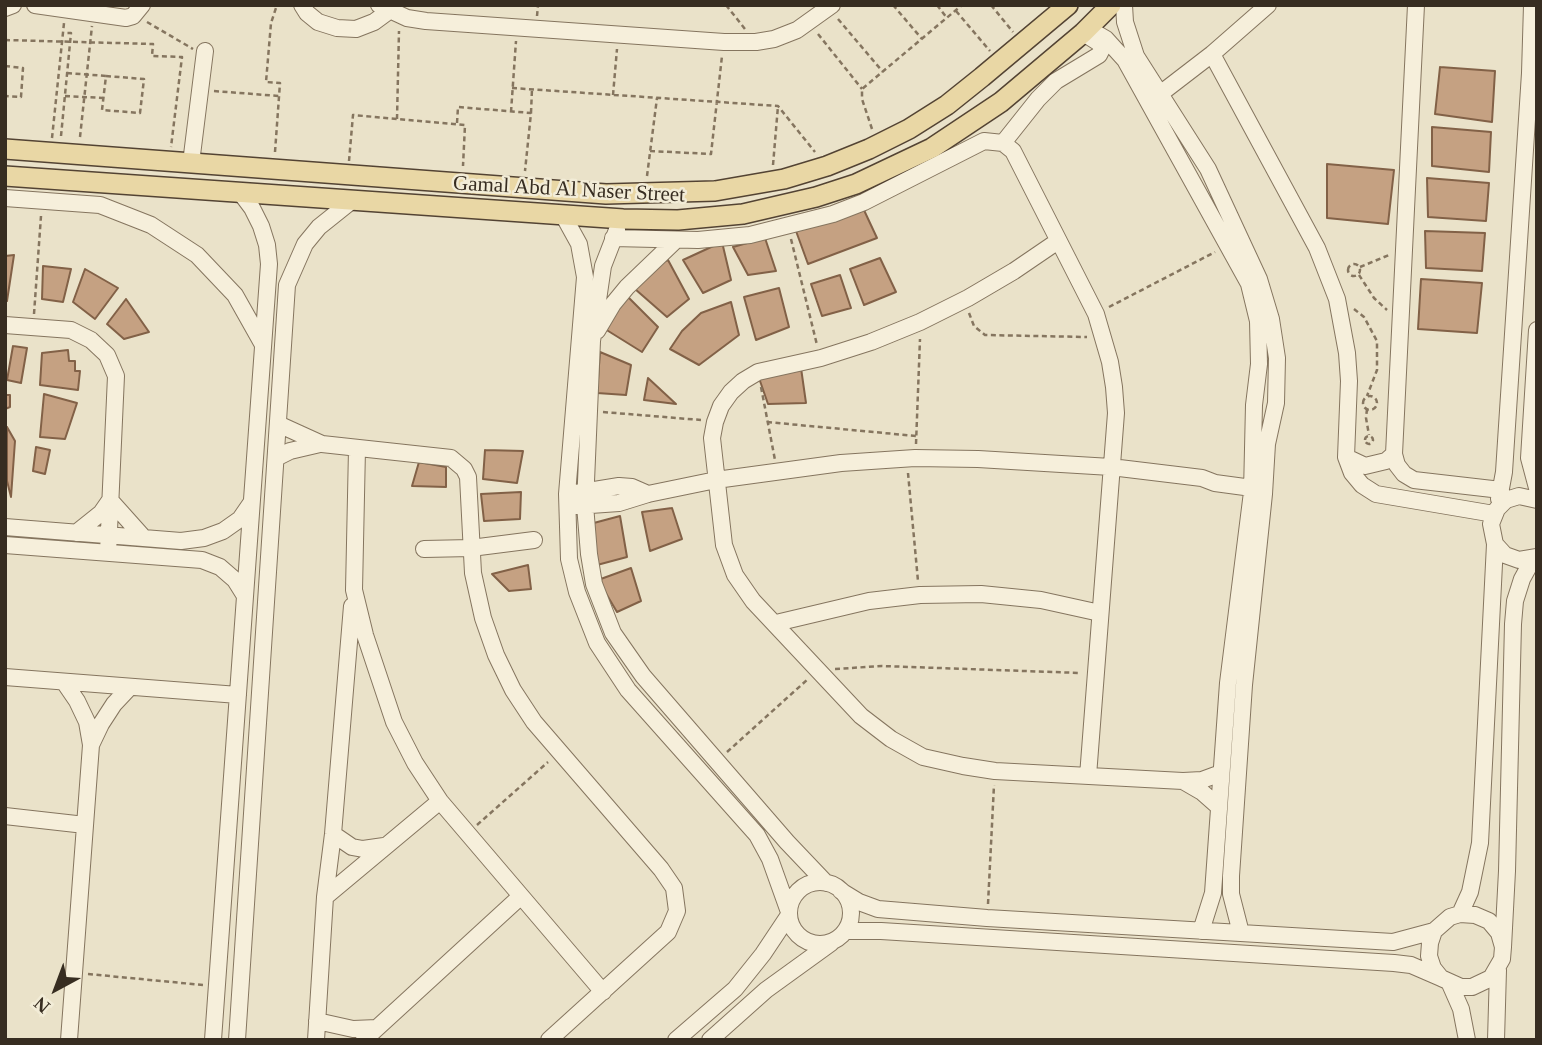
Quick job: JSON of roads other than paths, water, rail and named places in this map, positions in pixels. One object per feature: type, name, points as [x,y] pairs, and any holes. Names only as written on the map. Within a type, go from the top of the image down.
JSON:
[{"type":"main road","name":"Gamal Abd Al Naser Street","points":[[5,149],[606,194],[715,191],[784,179],[827,166],[909,129],[947,105],[1068,5]]},
{"type":"main road","name":"Gamal Abd Al Naser Street","points":[[5,176],[624,219],[677,220],[743,214],[816,197],[856,184],[922,153],[1001,102],[1085,31],[1111,5]]},
{"type":"street","points":[[5,8],[13,5]]},
{"type":"street","points":[[35,5],[126,18],[141,8]]},
{"type":"street","points":[[302,5],[318,22],[337,28],[356,29],[374,22],[384,8],[426,22],[723,42],[774,39],[809,23],[830,7]]},
{"type":"street","points":[[1124,5],[1131,58],[1249,284],[1258,321],[1259,364],[1254,405],[1255,476],[1244,685],[1223,876],[1213,893],[1201,931]]},
{"type":"street","points":[[1160,94],[1212,54],[1268,5]]},
{"type":"street","points":[[1416,5],[1394,454],[1397,465],[1413,480],[1501,490]]},
{"type":"street","points":[[1460,914],[1470,892],[1480,843],[1495,544],[1491,524],[1501,490],[1528,101],[1532,5]]},
{"type":"street","points":[[1085,31],[1106,39],[1131,58],[1160,94],[1208,169],[1259,279],[1271,319],[1277,358],[1276,391],[1267,444],[1255,476],[1228,683],[1219,807],[1223,876],[1231,894],[1241,933]]},
{"type":"street","points":[[1003,143],[1056,80],[1099,55],[1102,49],[1099,43],[1085,31]]},
{"type":"street","points":[[191,163],[205,51]]},
{"type":"street","points":[[1212,54],[1317,248],[1337,299],[1349,381],[1346,457],[1357,479],[1376,494],[1495,511]]},
{"type":"street","points":[[613,238],[675,241],[724,238],[788,226],[833,214],[864,202],[978,144],[990,141],[1003,143],[1016,157],[1097,314],[1110,362],[1116,413],[1088,776]]},
{"type":"street","points":[[1191,176],[1208,169]]},
{"type":"street","points":[[213,1040],[269,264],[264,235],[252,208],[240,192]]},
{"type":"street","points":[[5,198],[100,205],[151,225],[197,255],[235,295],[262,342]]},
{"type":"street","points":[[237,1040],[287,285],[295,264],[312,236],[335,212],[354,199]]},
{"type":"street","points":[[563,215],[579,244],[591,294],[592,341],[585,498],[594,584],[614,633],[643,676],[799,856],[826,883],[859,902],[878,909],[1393,942],[1434,931],[1450,917],[1460,914],[1475,915],[1489,921],[1499,933],[1503,947]]},
{"type":"street","points":[[624,219],[613,238],[591,294],[567,500],[569,559],[586,618],[597,643],[628,690],[757,835],[770,859],[792,927],[799,937],[810,943],[822,944],[840,936],[881,931],[1394,963],[1426,971],[1461,987],[1482,984],[1498,970]]},
{"type":"street","points":[[1058,240],[1014,271],[920,322],[821,358],[758,372],[743,381],[731,392],[715,422],[712,438],[724,545],[735,575],[753,601],[861,716],[891,739],[923,757],[995,771],[1183,781],[1202,780],[1221,772]]},
{"type":"street","points":[[592,341],[613,304],[627,287],[675,241]]},
{"type":"street","points":[[268,284],[287,285]]},
{"type":"street","points":[[5,325],[71,330],[91,340],[107,355],[116,376],[108,553]]},
{"type":"street","points":[[1537,330],[1530,458],[1537,488]]},
{"type":"street","points":[[278,424],[322,444]]},
{"type":"street","points":[[276,458],[306,446],[322,444],[451,458],[458,463],[468,477],[473,573],[483,618],[496,655],[513,690],[534,722],[661,869],[674,888],[677,911],[668,932],[549,1040]]},
{"type":"street","points":[[316,1040],[325,897],[354,590],[357,449]]},
{"type":"street","points":[[1346,457],[1366,466],[1386,461],[1394,454]]},
{"type":"street","points":[[567,500],[585,498],[619,503],[716,480],[841,463],[911,458],[1111,467],[1202,478],[1214,474],[1255,476]]},
{"type":"street","points":[[1449,506],[1451,484]]},
{"type":"street","points":[[1495,511],[1506,500],[1519,496],[1537,500]]},
{"type":"street","points":[[76,533],[95,518],[110,500]]},
{"type":"street","points":[[110,500],[144,538]]},
{"type":"street","points":[[8,525],[181,541],[204,538],[223,531],[240,519],[251,502]]},
{"type":"street","points":[[424,549],[471,548],[534,540]]},
{"type":"street","points":[[1495,544],[1505,555],[1518,561],[1535,558]]},
{"type":"street","points":[[5,545],[202,560],[220,567],[235,580],[245,596]]},
{"type":"street","points":[[1496,1040],[1498,970],[1503,947],[1513,624],[1515,601],[1522,579],[1535,558]]},
{"type":"street","points":[[354,590],[365,635],[394,722],[415,763],[440,801],[467,834],[603,992]]},
{"type":"street","points":[[776,623],[869,601],[920,595],[981,594],[1041,600],[1100,613]]},
{"type":"street","points":[[5,677],[238,695]]},
{"type":"street","points":[[64,682],[82,711],[91,745],[69,1040]]},
{"type":"street","points":[[91,745],[101,723],[130,687]]},
{"type":"street","points":[[234,752],[256,754]]},
{"type":"street","points":[[1183,781],[1202,792],[1219,807]]},
{"type":"street","points":[[325,897],[440,801]]},
{"type":"street","points":[[5,816],[85,825]]},
{"type":"street","points":[[333,834],[342,841],[363,849],[386,846]]},
{"type":"street","points":[[676,1040],[735,989],[763,954],[789,914],[794,895],[808,885],[826,883]]},
{"type":"street","points":[[710,1040],[766,989],[840,936],[850,922],[851,911],[848,900],[841,891]]},
{"type":"street","points":[[364,1040],[520,897]]},
{"type":"street","points":[[1434,931],[1429,956],[1433,968],[1446,981],[1461,1009],[1467,1040]]},
{"type":"street","points":[[317,1021],[352,1029],[377,1028]]}]
